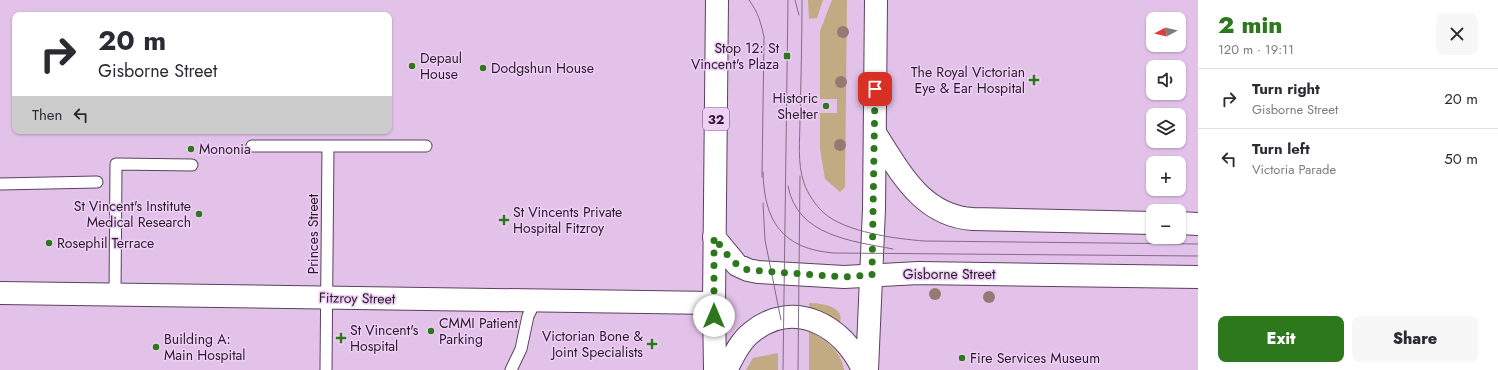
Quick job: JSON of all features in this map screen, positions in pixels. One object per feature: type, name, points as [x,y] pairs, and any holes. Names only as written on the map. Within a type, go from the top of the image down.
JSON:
[{"type":"street","name":"32","points":[[715,370],[714,237],[717,0]]},
{"type":"street","points":[[867,370],[872,275],[876,0]]},
{"type":"street","points":[[875,133],[900,172],[917,192],[941,211],[952,216],[973,219],[1146,223]]},
{"type":"street","points":[[1186,224],[1198,224]]},
{"type":"street","name":"Gisborne Street","points":[[714,237],[731,260],[737,265],[748,270],[844,277],[919,273],[1198,277]]},
{"type":"street","name":"Fitzroy Street","points":[[0,293],[714,303]]},
{"type":"street","points":[[726,370],[742,342],[750,332],[769,322],[794,316],[818,322],[838,335],[856,355],[863,370]]},
{"type":"lane","points":[[252,146],[426,146]]},
{"type":"lane","name":"Princes Street","points":[[326,370],[328,297],[328,146]]},
{"type":"lane","points":[[115,295],[116,164],[192,165]]},
{"type":"lane","points":[[0,184],[97,182]]},
{"type":"lane","points":[[511,370],[521,349],[528,316],[536,300]]},
{"type":"shaded area","points":[[808,0],[823,0],[817,18],[809,19]]},
{"type":"shaded area","points":[[832,0],[847,0],[845,187],[840,192],[825,179],[820,149],[820,113],[837,113],[837,99],[820,99],[820,31]]},
{"type":"shaded area","points":[[809,303],[830,306],[835,309],[839,312],[841,317],[840,322],[836,324],[809,310]]},
{"type":"shaded area","points":[[809,331],[821,338],[836,351],[843,363],[844,370],[809,370]]},
{"type":"shaded area","points":[[778,353],[778,370],[746,370],[753,358]]},
{"type":"tram line","points":[[749,0],[759,18],[764,37],[762,177]]},
{"type":"tram line","points":[[783,370],[788,0]]},
{"type":"tram line","points":[[795,0],[799,15]]},
{"type":"tram line","points":[[802,0],[799,143],[800,168],[804,183],[812,199],[821,210],[833,220],[858,230],[886,236],[925,241],[1198,244]]},
{"type":"tram line","points":[[763,172],[767,205],[772,218],[779,229],[789,239],[801,246],[816,250],[834,253],[1198,256]]},
{"type":"tram line","points":[[798,370],[800,176]]},
{"type":"tram line","points":[[788,186],[793,203],[802,216],[814,226],[844,239],[893,249]]},
{"type":"tram line","points":[[763,203],[765,240],[781,320]]},
{"type":"place","name":"Stop 12: St Vincent's Plaza","points":[[787,56]]},
{"type":"place","name":"Depaul House","points":[[412,66]]},
{"type":"place","name":"Dodgshun House","points":[[483,68]]},
{"type":"place","name":"The Royal Victorian Eye & Ear Hospital","points":[[1034,80]]},
{"type":"place","name":"Historic Shelter","points":[[826,106]]},
{"type":"place","name":"Mononia","points":[[191,149]]},
{"type":"place","name":"St Vincent's Institute Medical Research","points":[[199,214]]},
{"type":"place","name":"St Vincents Private Hospital Fitzroy","points":[[504,220]]},
{"type":"place","name":"Rosephil Terrace","points":[[49,243]]},
{"type":"place","name":"CMMI Patient Parking","points":[[431,331]]},
{"type":"place","name":"St Vincent's Hospital","points":[[341,338]]},
{"type":"place","name":"Victorian Bone & Joint Specialists","points":[[652,344]]},
{"type":"place","name":"Building A: Main Hospital","points":[[156,347]]},
{"type":"place","name":"Fire Services Museum","points":[[962,358]]},
{"type":"route","points":[[714,316],[714,237],[731,260],[742,268],[748,270],[758,272],[844,277],[872,275],[875,89]]}]
